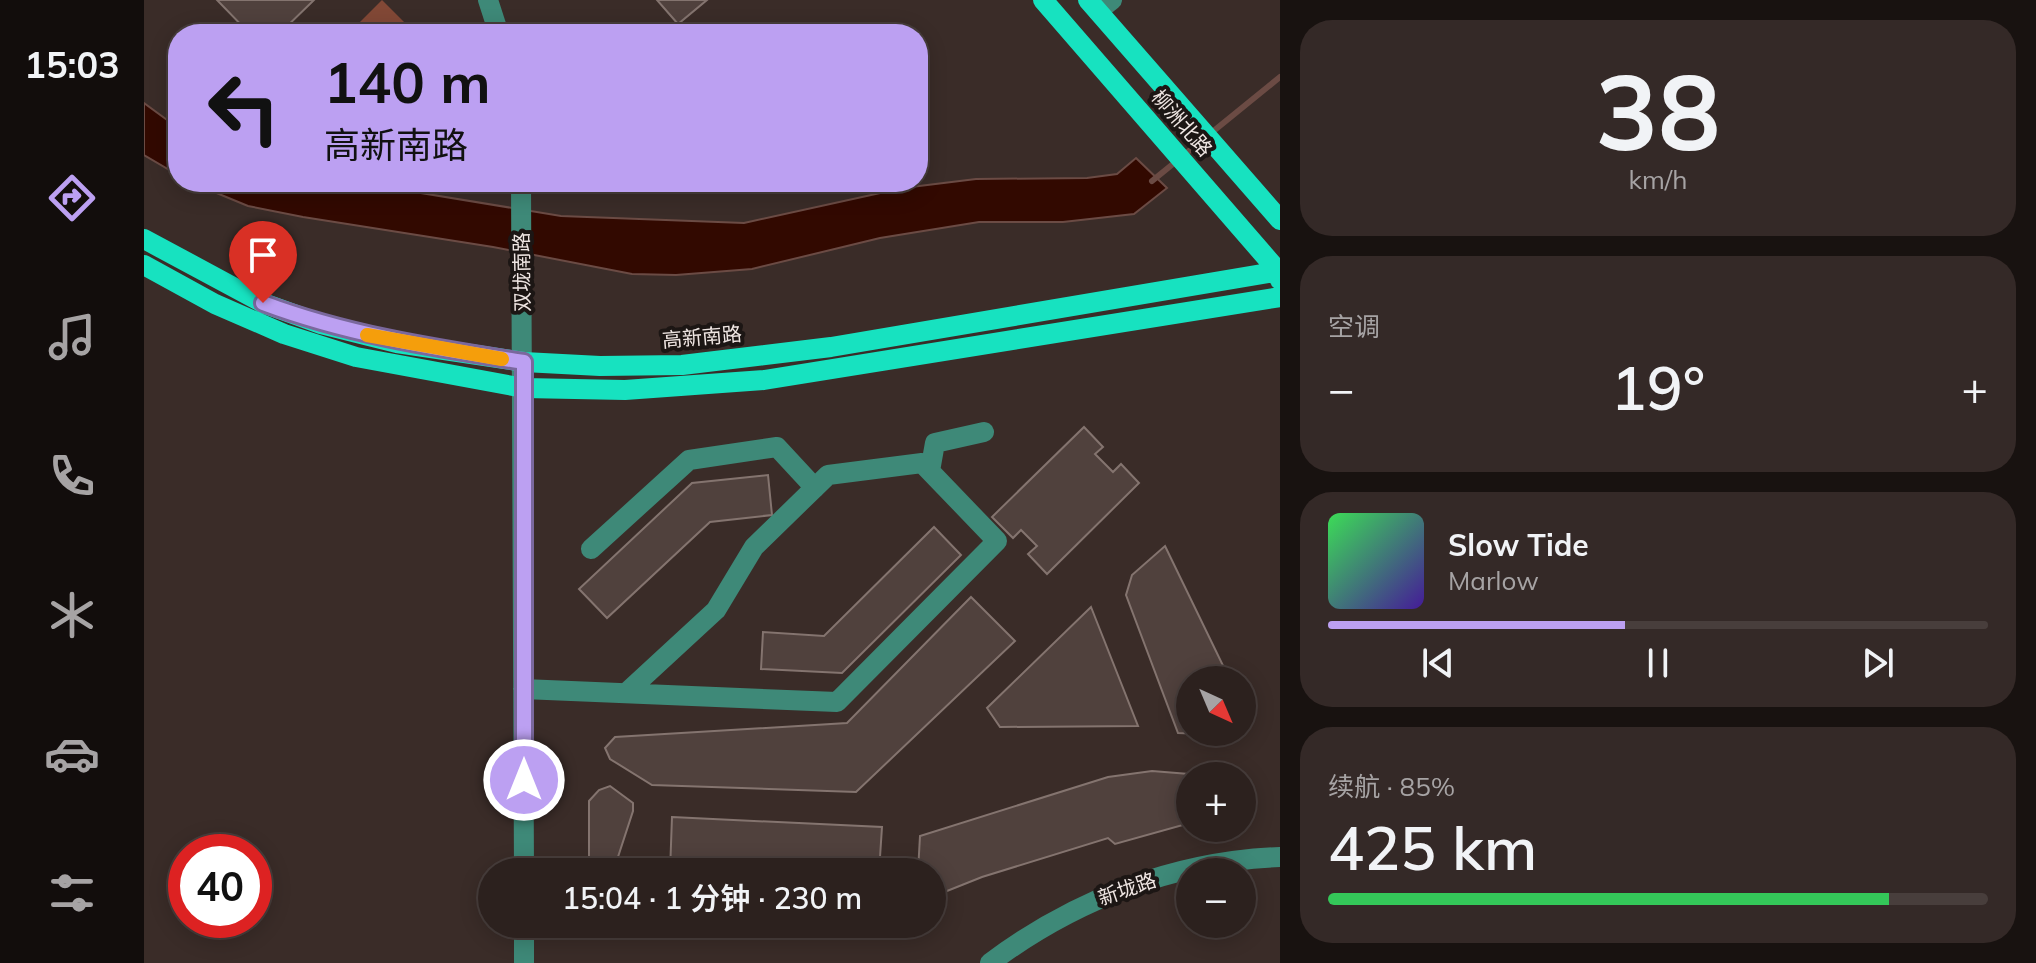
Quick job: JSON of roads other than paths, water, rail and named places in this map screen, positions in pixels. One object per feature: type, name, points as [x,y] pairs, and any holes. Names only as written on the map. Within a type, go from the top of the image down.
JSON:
[{"type":"main road","name":"柳洲北路","points":[[1043,0],[1279,274]]},
{"type":"main road","name":"柳洲北路","points":[[1099,4],[1161,85],[1280,220]]},
{"type":"main road","name":"高新南路","points":[[144,239],[249,297],[321,324],[397,343],[524,362],[682,365],[772,354],[1279,274]]},
{"type":"main road","points":[[144,265],[215,304],[284,334],[356,357],[524,388],[625,390],[764,380],[1280,297]]},
{"type":"street","points":[[488,0],[496,24]]},
{"type":"street","name":"双垅南路","points":[[521,192],[524,858]]},
{"type":"street","points":[[930,471],[935,443],[984,432]]},
{"type":"street","points":[[591,549],[689,460],[777,447],[815,488]]},
{"type":"street","points":[[523,689],[837,702],[997,541],[922,463],[828,475],[754,547],[716,610],[626,693]]},
{"type":"street","name":"新垅路","points":[[990,963],[1030,933],[1083,904],[1126,888],[1192,868],[1280,857]]},
{"type":"street","points":[[524,938],[524,963]]},
{"type":"waterway","points":[[1152,181],[1280,77]]}]
